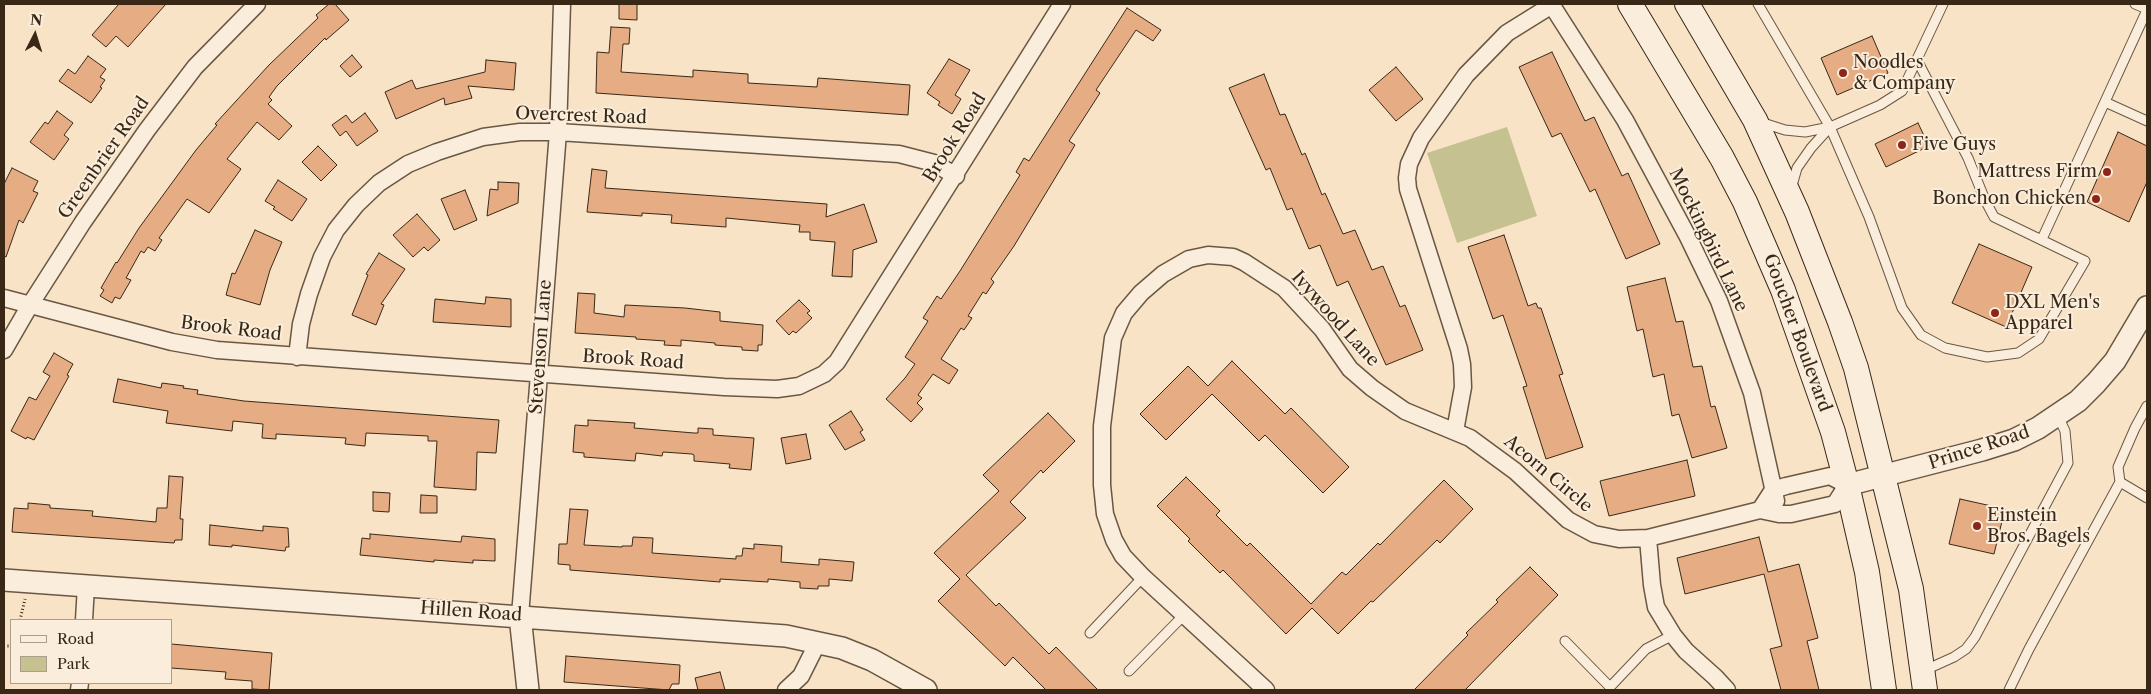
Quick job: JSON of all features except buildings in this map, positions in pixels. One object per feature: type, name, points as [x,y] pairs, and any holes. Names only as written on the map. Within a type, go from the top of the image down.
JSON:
[{"type":"main road","name":"Goucher Boulevard","points":[[1630,4],[1722,158],[1764,245],[1800,334],[1847,485],[1867,572],[1884,690]]},
{"type":"main road","points":[[1687,4],[1755,120],[1789,194],[1840,322],[1856,368],[1911,589],[1924,680]]},
{"type":"street","name":"Greenbrier Road","points":[[4,350],[30,305],[83,222],[147,130],[196,67],[257,4]]},
{"type":"street","name":"Stevenson Lane","points":[[528,690],[520,616],[558,132],[562,4]]},
{"type":"street","name":"Brook Road","points":[[4,298],[198,347],[297,356],[777,389],[799,386],[824,374],[837,362],[956,176],[1062,4]]},
{"type":"street","points":[[1455,431],[1463,386],[1462,364],[1459,349],[1408,190],[1406,178],[1409,164],[1420,138],[1478,62],[1507,33],[1551,4]]},
{"type":"street","name":"Mockingbird Lane","points":[[1551,4],[1625,120],[1720,301],[1752,394],[1779,514]]},
{"type":"street","name":"Overcrest Road","points":[[297,356],[301,324],[322,257],[336,230],[356,205],[380,183],[408,164],[484,137],[520,132],[558,132],[899,154],[934,164],[956,176]]},
{"type":"street","name":"Ivywood Lane","points":[[1266,690],[1143,577],[1123,556],[1114,540],[1105,514],[1101,463],[1102,426],[1113,338],[1124,313],[1141,293],[1164,274],[1189,260],[1208,255],[1222,255],[1244,262],[1284,288],[1322,329],[1350,369],[1372,388],[1405,411],[1455,431]]},
{"type":"street","name":"Prince Road","points":[[1847,485],[2014,440],[2058,416],[2078,401],[2102,376],[2134,332],[2147,308]]},
{"type":"street","name":"Acorn Circle","points":[[1455,431],[1470,438],[1514,471],[1568,520],[1581,529],[1604,538],[1648,538],[1760,510],[1779,514],[1791,514],[1835,504],[1847,485]]},
{"type":"street","points":[[1760,510],[1773,490],[1830,476],[1847,485]]},
{"type":"street","points":[[1648,538],[1652,585],[1656,606],[1673,635],[1686,651],[1727,690]]},
{"type":"street","name":"Hillen Road","points":[[4,580],[786,636],[842,648],[872,660],[926,690]]},
{"type":"street","points":[[84,619],[86,586]]},
{"type":"street","points":[[786,690],[801,676],[818,642]]},
{"type":"lane","points":[[1758,4],[1830,127],[1869,217],[1902,308],[1921,335],[1944,348],[1987,357],[2018,353],[2039,339],[2085,261],[1994,217],[1968,158],[1917,60]]},
{"type":"lane","points":[[1755,120],[1785,130],[1805,132],[1830,127],[1880,105],[1902,91],[1943,4]]},
{"type":"lane","points":[[2042,239],[2147,9],[2135,4]]},
{"type":"lane","points":[[2105,102],[2147,121]]},
{"type":"lane","points":[[1789,194],[1797,168],[1811,148],[1830,127]]},
{"type":"lane","points":[[2010,690],[2029,649],[2120,482],[2118,466],[2147,406]]},
{"type":"lane","points":[[1924,680],[1966,649],[1975,637],[2068,463],[2065,431],[2058,416]]},
{"type":"lane","points":[[2120,482],[2147,498]]},
{"type":"lane","points":[[1090,633],[1143,577]]},
{"type":"lane","points":[[1129,671],[1184,615]]},
{"type":"lane","points":[[1565,641],[1610,687],[1646,649],[1673,635]]},
{"type":"path","points":[[20,619],[26,597]]},
{"type":"green space","points":[[1507,127],[1537,216],[1457,243],[1427,153]]},
{"type":"place","name":"Noodles & Company","points":[[1843,73]]},
{"type":"place","name":"Five Guys","points":[[1902,145]]},
{"type":"place","name":"Mattress Firm","points":[[2107,172]]},
{"type":"place","name":"Bonchon Chicken","points":[[2096,199]]},
{"type":"place","name":"DXL Men's Apparel","points":[[1995,313]]},
{"type":"place","name":"Einstein Bros. Bagels","points":[[1977,526]]}]
